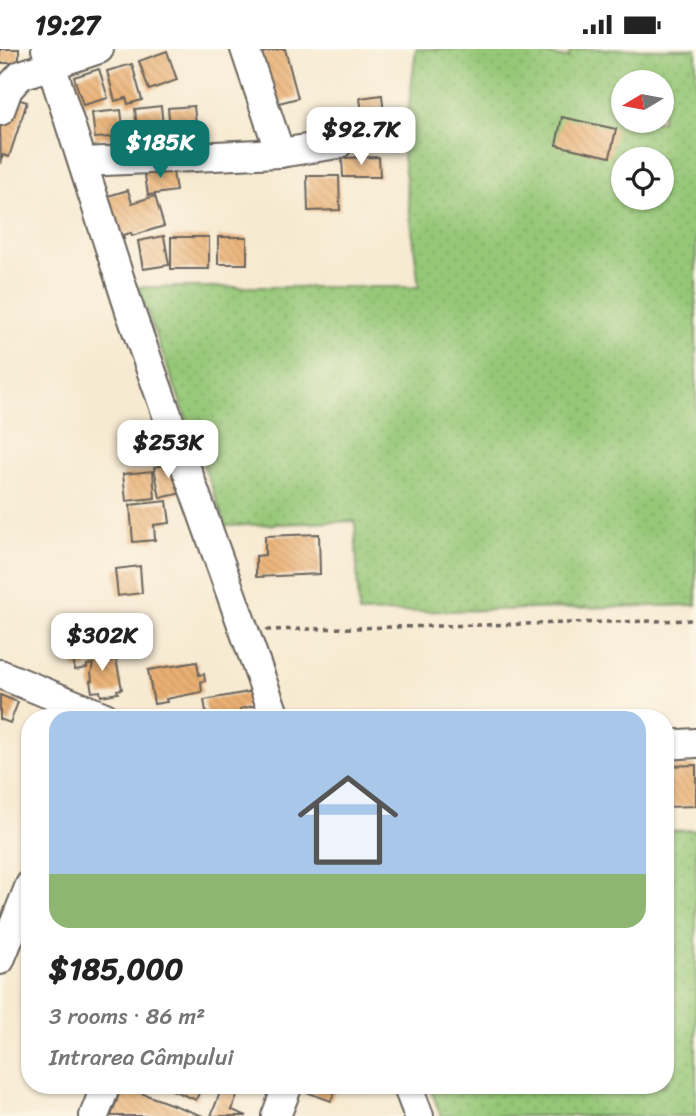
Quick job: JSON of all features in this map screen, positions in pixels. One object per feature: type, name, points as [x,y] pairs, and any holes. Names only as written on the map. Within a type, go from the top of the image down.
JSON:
[{"type":"street","points":[[0,111],[12,82],[49,57],[99,49]]},
{"type":"street","points":[[245,49],[280,153]]},
{"type":"street","points":[[49,57],[130,311],[272,709]]},
{"type":"street","points":[[83,162],[280,153],[338,144]]},
{"type":"street","points":[[0,674],[81,709]]},
{"type":"street","points":[[674,744],[696,743]]},
{"type":"street","points":[[0,960],[21,908]]},
{"type":"street","points":[[94,1116],[103,1094]]},
{"type":"street","points":[[276,1116],[285,1094]]},
{"type":"street","points":[[410,1094],[419,1116]]},
{"type":"path","points":[[243,631],[696,620]]},
{"type":"green space","points":[[416,49],[517,49],[568,58],[571,49],[696,49],[696,605],[359,613],[355,521],[226,526],[138,287],[419,287],[403,155]]},
{"type":"green space","points":[[696,830],[696,1116],[441,1116],[432,1094],[674,1094],[674,831]]},
{"type":"building","points":[[0,49],[19,49],[19,63],[0,63]]},
{"type":"building","points":[[285,49],[298,98],[275,104],[262,53]]},
{"type":"building","points":[[167,51],[177,80],[149,90],[139,61]]},
{"type":"building","points":[[132,64],[142,100],[128,104],[126,98],[115,101],[107,71]]},
{"type":"building","points":[[99,69],[108,98],[83,105],[74,77]]},
{"type":"building","points":[[382,95],[385,124],[364,128],[360,98]]},
{"type":"building","points":[[10,97],[27,102],[9,157],[3,155],[1,164],[0,127]]},
{"type":"building","points":[[161,106],[164,136],[138,139],[135,109]]},
{"type":"building","points":[[194,106],[197,134],[171,137],[168,108]]},
{"type":"building","points":[[121,110],[124,136],[95,138],[92,113]]},
{"type":"building","points":[[562,117],[611,128],[611,133],[615,133],[610,157],[556,145]]},
{"type":"building","points":[[379,157],[380,177],[343,177],[342,158]]},
{"type":"building","points":[[172,165],[176,191],[148,195],[144,169]]},
{"type":"building","points":[[307,176],[339,176],[340,210],[308,211]]},
{"type":"building","points":[[128,190],[132,203],[155,196],[164,226],[132,236],[131,233],[123,235],[124,239],[118,241],[105,197]]},
{"type":"building","points":[[164,236],[169,265],[143,269],[138,241]]},
{"type":"building","points":[[171,237],[209,237],[209,269],[171,269]]},
{"type":"building","points":[[218,237],[247,237],[247,264],[218,264]]},
{"type":"building","points":[[175,463],[182,493],[160,498],[154,467]]},
{"type":"building","points":[[153,471],[155,498],[126,501],[123,474]]},
{"type":"building","points":[[167,501],[170,523],[154,525],[155,540],[133,542],[130,505]]},
{"type":"building","points":[[319,534],[320,574],[256,577],[256,556],[265,555],[265,536]]},
{"type":"building","points":[[140,566],[142,593],[118,596],[115,569]]},
{"type":"building","points":[[109,653],[110,661],[116,659],[122,689],[117,690],[118,693],[101,696],[100,691],[92,692],[90,681],[93,664],[75,670],[73,659]]},
{"type":"building","points":[[197,662],[199,675],[204,674],[202,692],[154,704],[148,670]]},
{"type":"building","points":[[254,691],[257,705],[240,709],[206,709],[204,700]]},
{"type":"building","points":[[0,695],[18,702],[10,723],[0,719]]},
{"type":"building","points":[[696,765],[696,806],[674,807],[674,766]]},
{"type":"building","points":[[119,1094],[144,1094],[203,1116],[111,1116]]},
{"type":"building","points":[[182,1094],[198,1094],[196,1100]]},
{"type":"building","points":[[220,1094],[238,1094],[232,1110],[247,1116],[211,1116]]},
{"type":"building","points":[[312,1094],[334,1094],[331,1101]]}]
